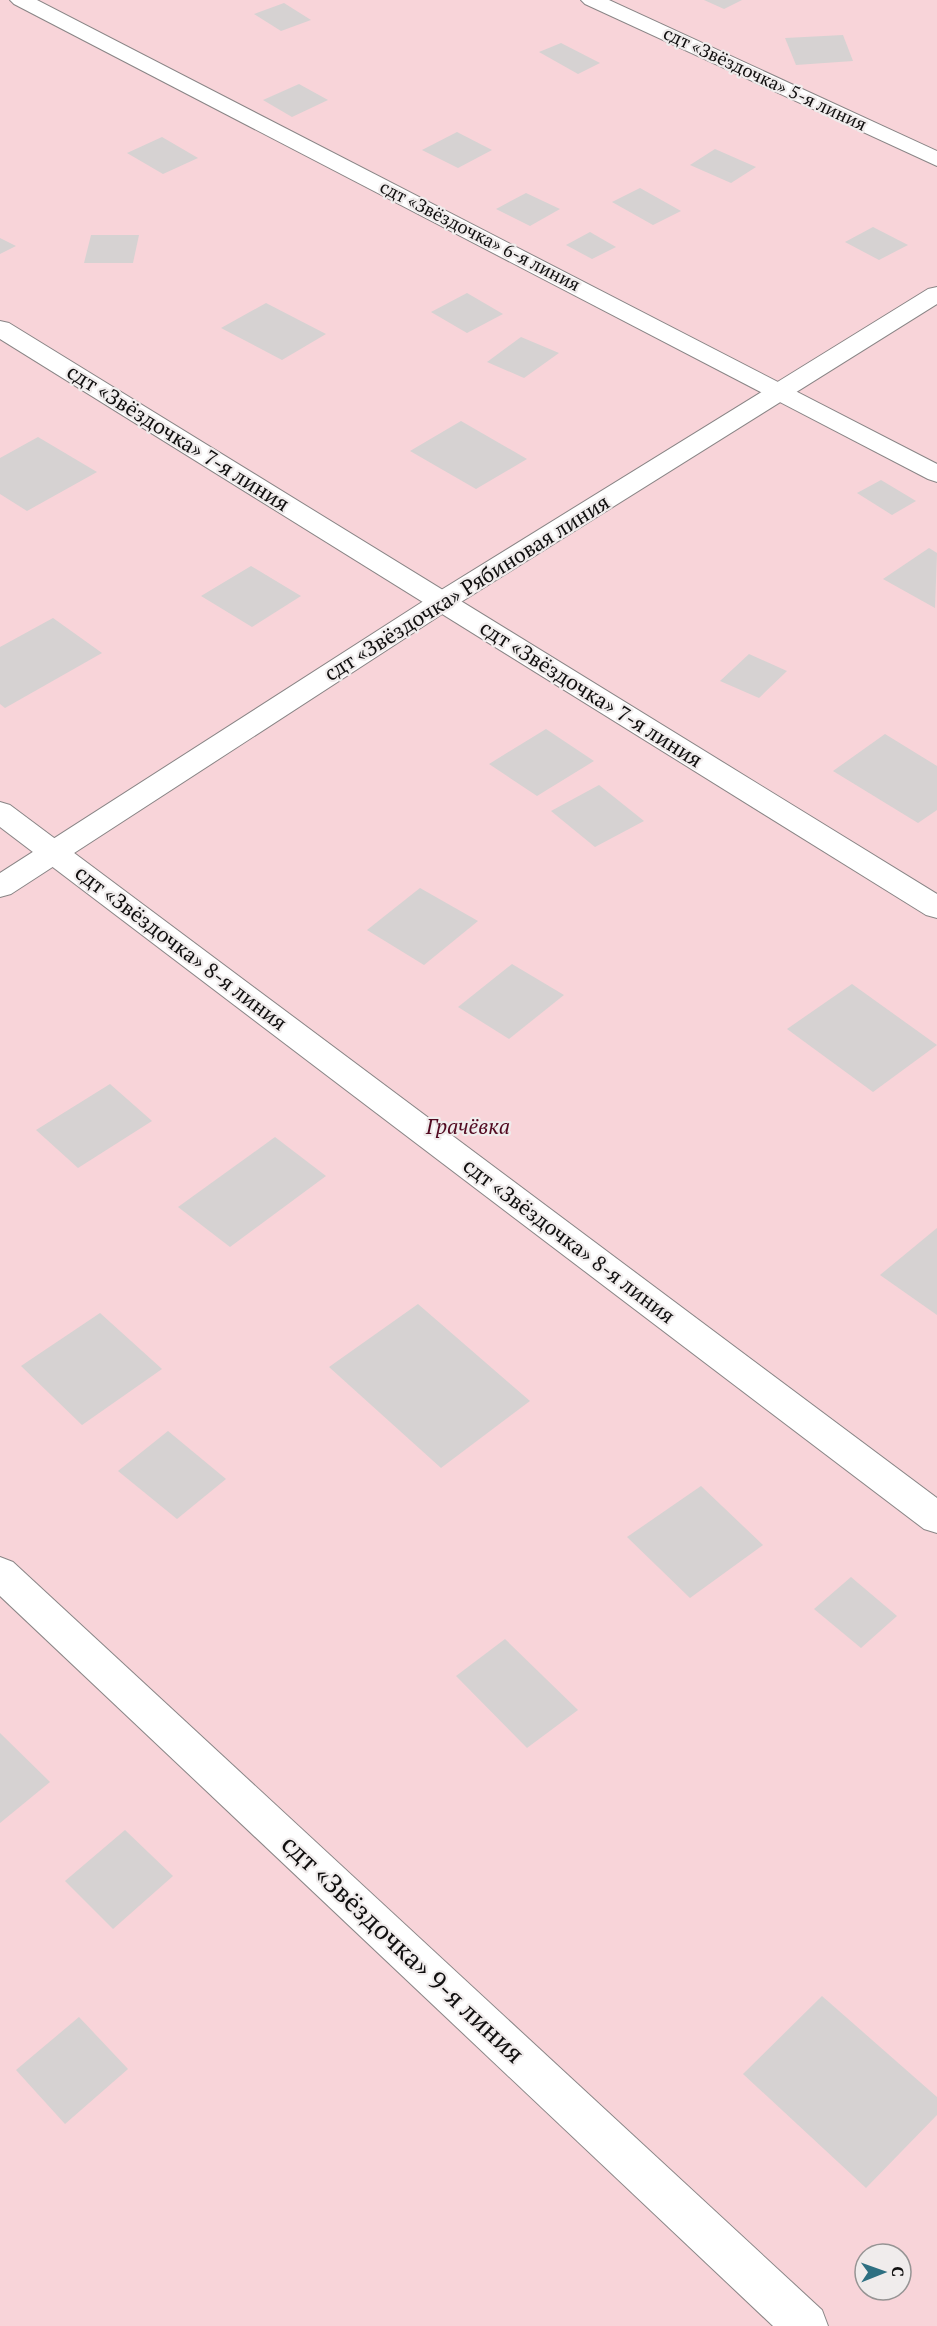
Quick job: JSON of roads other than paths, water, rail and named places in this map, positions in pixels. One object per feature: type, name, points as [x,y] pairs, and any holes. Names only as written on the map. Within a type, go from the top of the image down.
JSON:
[{"type":"street","name":"сдт «Звёздочка» 6-я линия","points":[[21,0],[937,474]]},
{"type":"street","name":"сдт «Звёздочка» 5-я линия","points":[[592,0],[937,159]]},
{"type":"street","name":"сдт «Звёздочка» Рябиновая линия","points":[[0,887],[442,601],[937,294]]},
{"type":"street","name":"сдт «Звёздочка» 7-я линия","points":[[0,328],[937,908]]},
{"type":"street","name":"сдт «Звёздочка» 8-я линия","points":[[0,812],[937,1518]]},
{"type":"street","name":"сдт «Звёздочка» 9-я линия","points":[[0,1573],[806,2326]]},
{"type":"park label","name":"Грачёвка","points":[[468,1127]]}]
